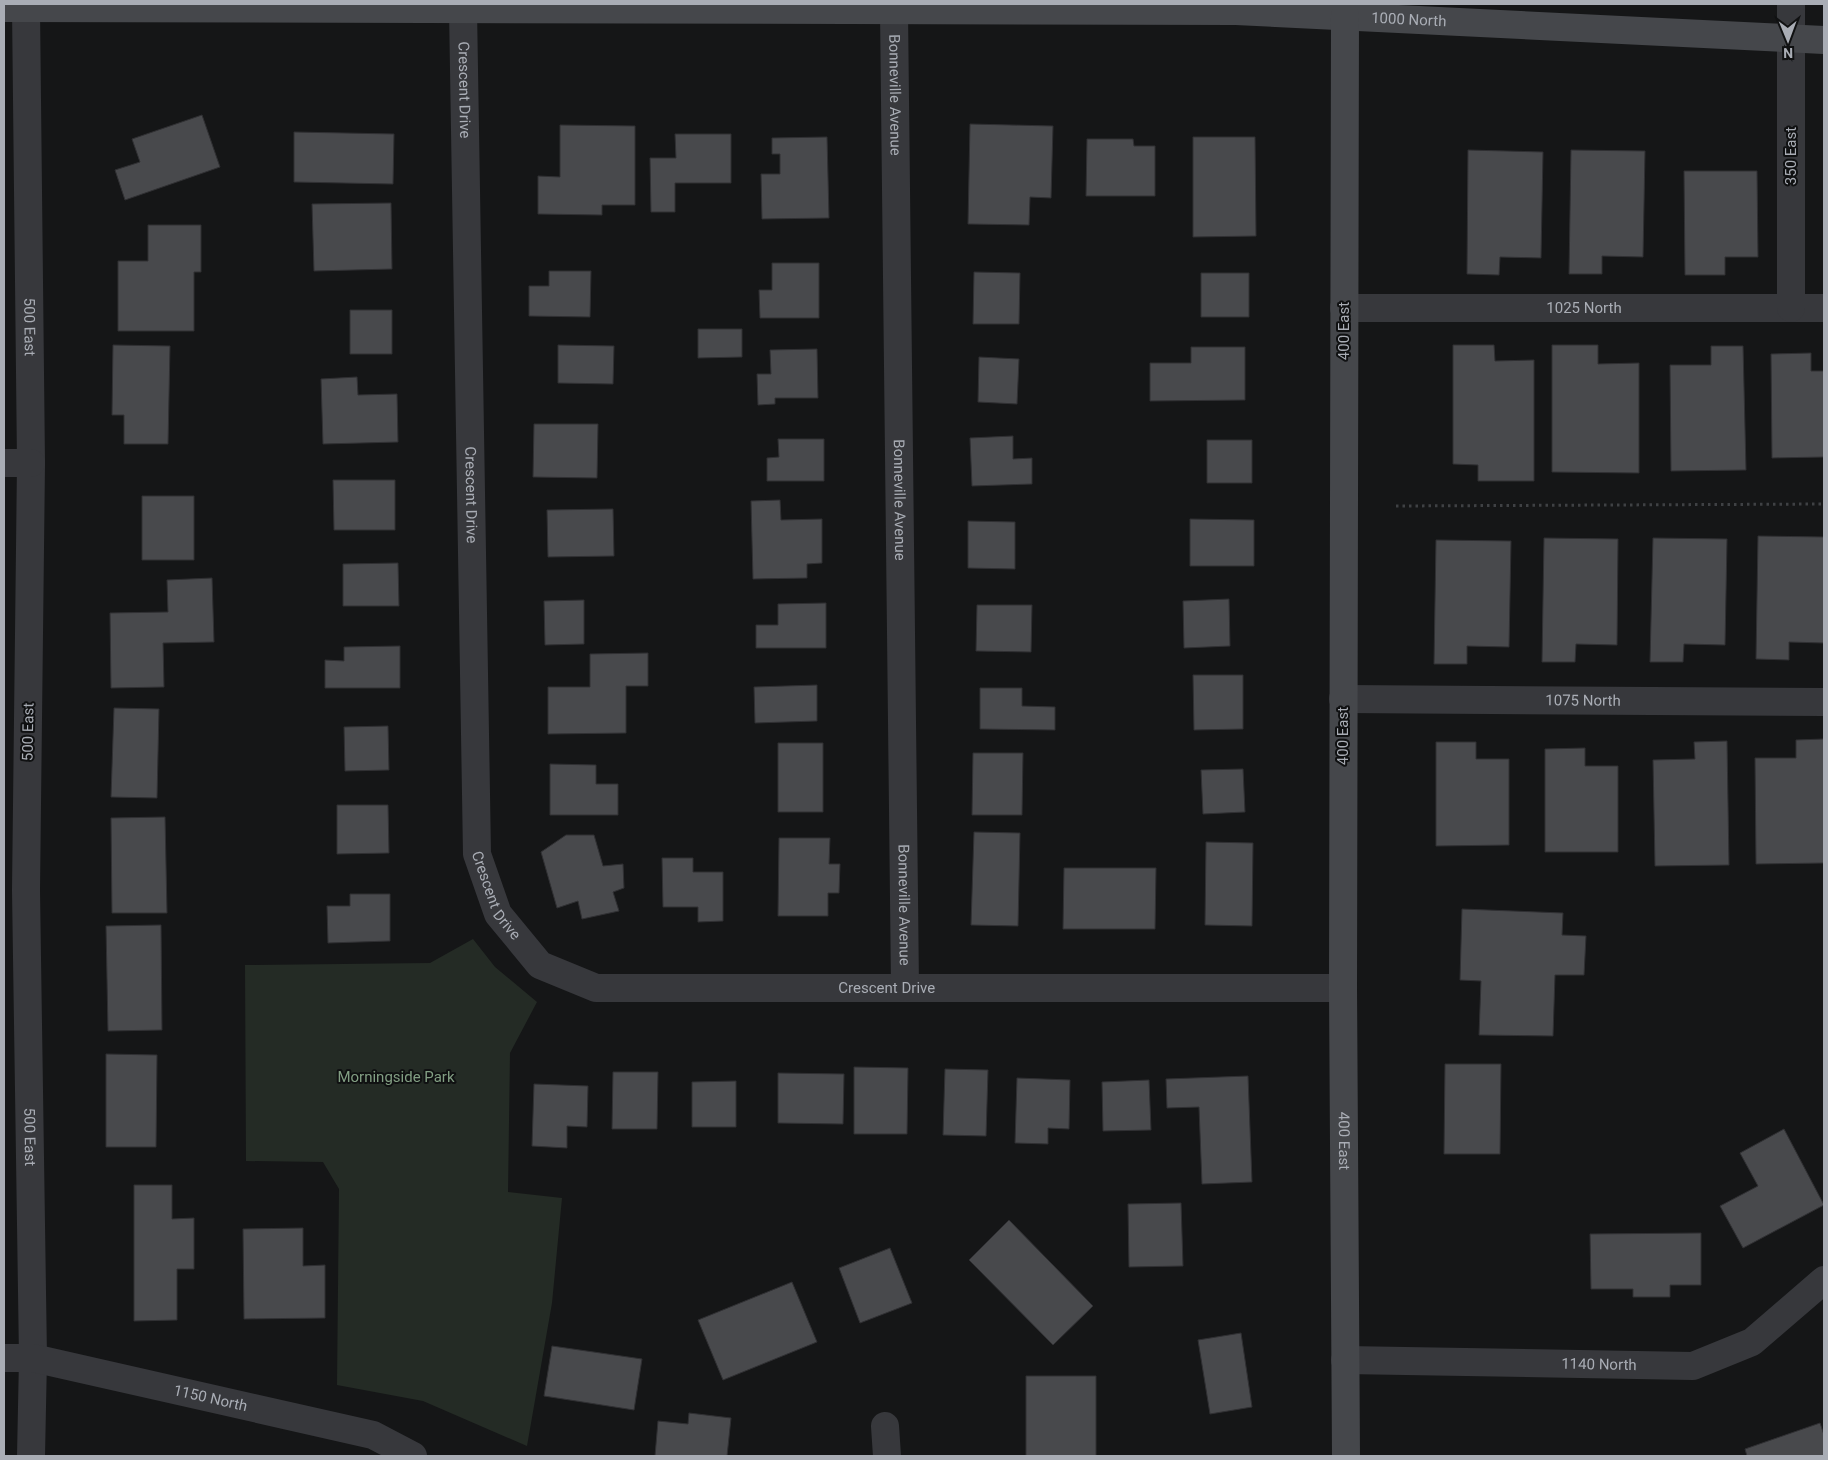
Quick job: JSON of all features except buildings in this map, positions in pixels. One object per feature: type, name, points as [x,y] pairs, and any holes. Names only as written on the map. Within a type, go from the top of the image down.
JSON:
[{"type":"street","name":"350 East","points":[[1791,4],[1791,308]]},
{"type":"street","name":"1000 North","points":[[15,8],[110,6],[894,11],[1236,7],[1345,16],[1824,40]]},
{"type":"street","name":"500 East","points":[[15,8],[32,463],[15,890],[33,1358],[31,1456]]},
{"type":"street","name":"Crescent Drive","points":[[463,9],[477,854],[498,914],[540,965],[596,988],[1343,988]]},
{"type":"street","name":"Bonneville Avenue","points":[[894,11],[905,987]]},
{"type":"street","name":"400 East","points":[[1345,16],[1343,988],[1346,1456]]},
{"type":"street","name":"1025 North","points":[[1344,308],[1824,308]]},
{"type":"street","points":[[4,463],[32,463]]},
{"type":"street","name":"1075 North","points":[[1343,699],[1824,702]]},
{"type":"street","name":"1140 North","points":[[1344,1360],[1693,1366],[1752,1342],[1824,1280]]},
{"type":"street","name":"1150 North","points":[[4,1358],[33,1358],[373,1435],[413,1456]]},
{"type":"street","points":[[885,1426],[887,1456]]},
{"type":"path","points":[[1396,506],[1824,504]]},
{"type":"green space","name":"Morningside Park","points":[[473,939],[495,967],[537,1002],[510,1053],[508,1192],[562,1198],[552,1303],[527,1446],[423,1401],[337,1385],[339,1189],[323,1162],[246,1161],[245,965],[430,963]]}]
